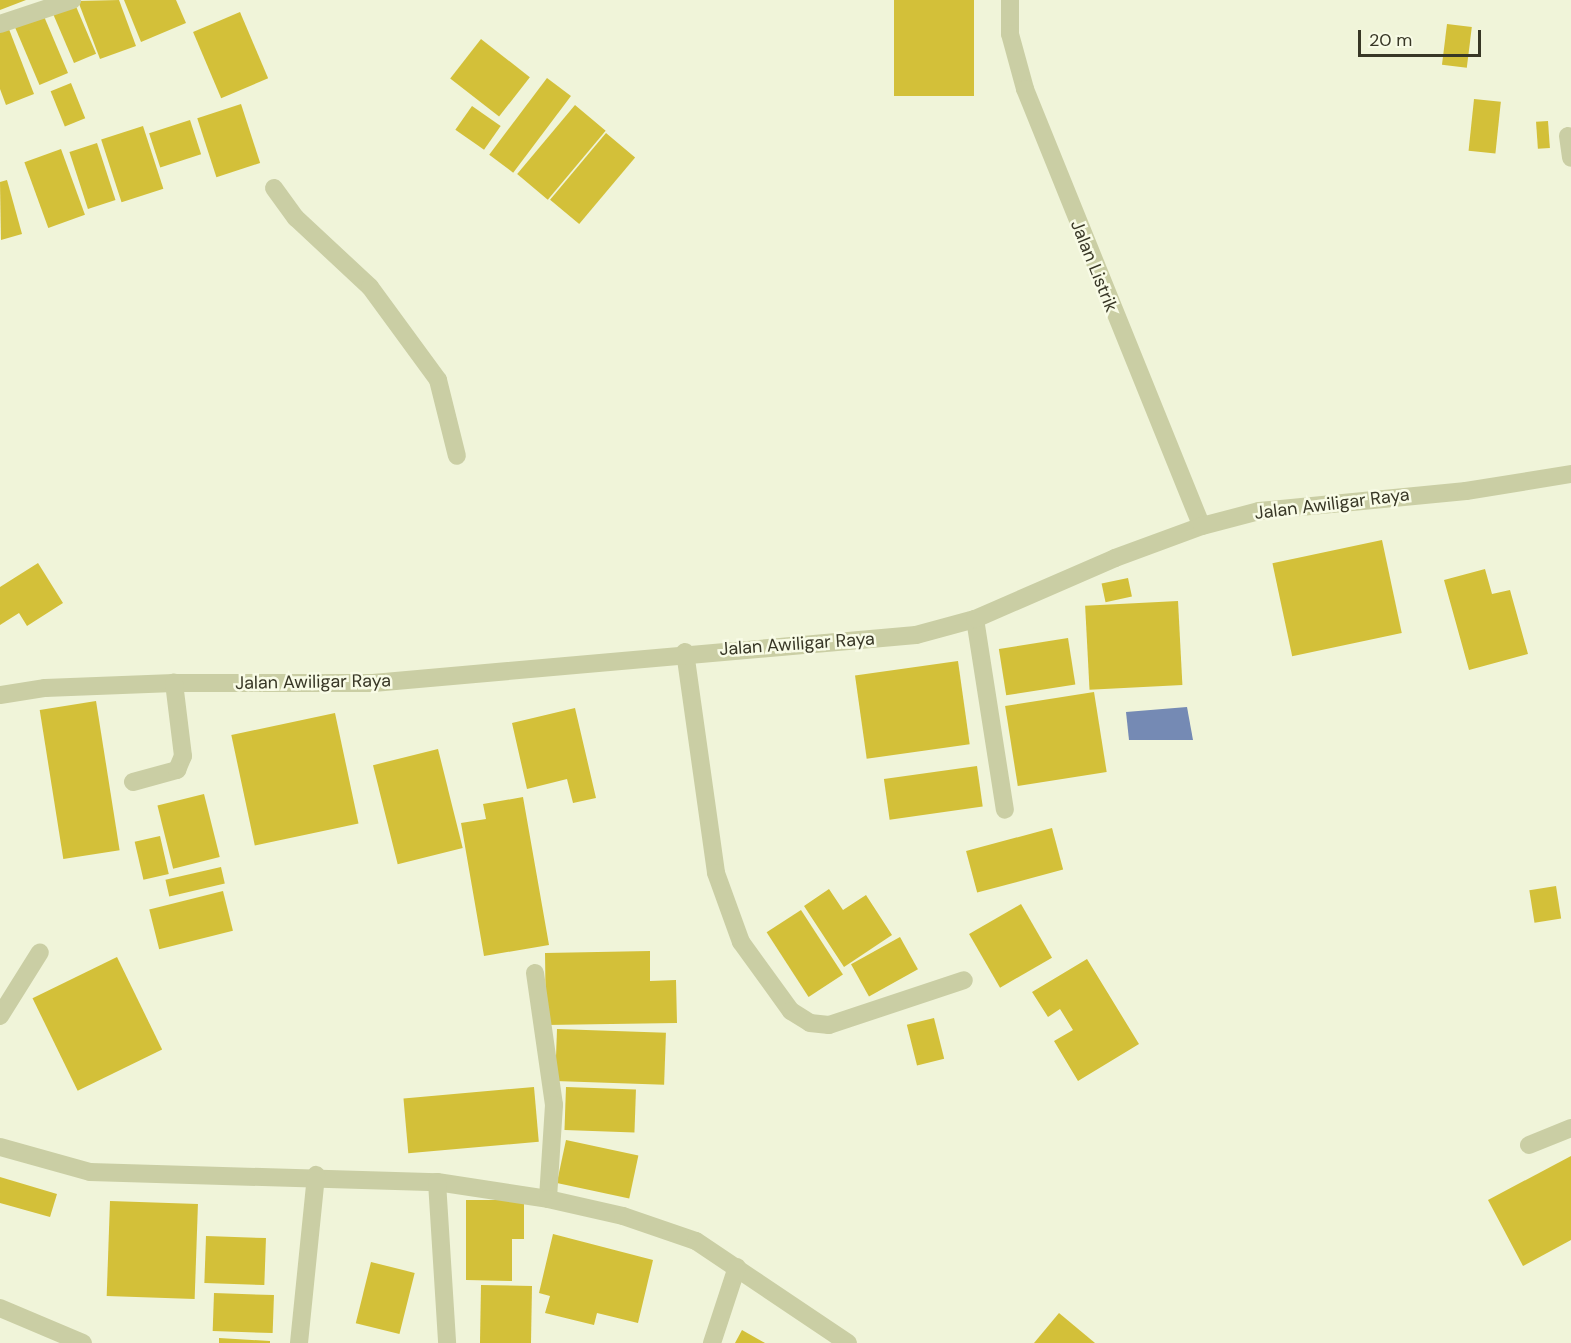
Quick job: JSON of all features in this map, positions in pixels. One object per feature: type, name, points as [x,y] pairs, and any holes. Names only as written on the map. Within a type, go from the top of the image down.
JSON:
[{"type":"street","points":[[0,24],[72,0]]},
{"type":"street","name":"Jalan Listrik","points":[[1010,0],[1010,34],[1025,88],[1202,526]]},
{"type":"street","points":[[1568,136],[1571,158]]},
{"type":"street","points":[[274,188],[296,218],[370,287],[438,380],[457,456]]},
{"type":"street","name":"Jalan Awiligar Raya","points":[[0,694],[45,688],[174,683],[373,683],[685,652],[916,634],[975,619],[1202,526],[1259,511],[1331,500],[1466,491],[1571,474]]},
{"type":"street","points":[[975,619],[1005,810]]},
{"type":"street","points":[[685,652],[716,873],[741,942],[791,1011],[810,1023],[829,1025],[964,980]]},
{"type":"street","points":[[133,782],[177,770],[183,756],[174,683]]},
{"type":"street","points":[[0,1016],[40,952]]},
{"type":"street","points":[[535,973],[554,1106],[548,1199]]},
{"type":"street","points":[[1529,1145],[1571,1128]]},
{"type":"street","points":[[0,1147],[90,1172],[316,1175],[437,1182],[548,1199],[623,1216],[696,1241],[848,1343]]},
{"type":"street","points":[[299,1343],[316,1175]]},
{"type":"street","points":[[437,1182],[447,1343]]},
{"type":"street","points":[[712,1343],[737,1267]]},
{"type":"street","points":[[0,1308],[83,1343]]},
{"type":"water","points":[[1187,707],[1193,740],[1129,740],[1126,712]]},
{"type":"building","points":[[0,0],[26,0],[0,10]]},
{"type":"building","points":[[119,0],[136,46],[100,59],[78,1]]},
{"type":"building","points":[[124,0],[176,0],[186,23],[141,42]]},
{"type":"building","points":[[894,0],[974,0],[974,96],[894,96]]},
{"type":"building","points":[[75,4],[96,54],[74,63],[53,13]]},
{"type":"building","points":[[240,12],[268,78],[221,98],[193,32]]},
{"type":"building","points":[[43,14],[68,73],[39,85],[14,26]]},
{"type":"building","points":[[7,24],[34,94],[6,105],[0,89],[0,27]]},
{"type":"building","points":[[1447,24],[1472,27],[1467,68],[1442,65]]},
{"type":"building","points":[[481,39],[530,77],[499,117],[450,78]]},
{"type":"building","points":[[547,78],[571,96],[513,173],[489,155]]},
{"type":"building","points":[[71,83],[85,118],[65,126],[51,91]]},
{"type":"building","points":[[1474,99],[1501,102],[1495,154],[1469,151]]},
{"type":"building","points":[[241,104],[260,163],[216,177],[197,118]]},
{"type":"building","points":[[575,105],[606,131],[548,200],[517,174]]},
{"type":"building","points":[[472,106],[501,126],[484,150],[455,130]]},
{"type":"building","points":[[190,120],[201,154],[160,168],[149,133]]},
{"type":"building","points":[[1548,121],[1550,148],[1538,149],[1536,122]]},
{"type":"building","points":[[143,126],[163,189],[122,202],[101,140]]},
{"type":"building","points":[[606,133],[635,157],[579,224],[550,200]]},
{"type":"building","points":[[97,143],[116,200],[88,209],[69,152]]},
{"type":"building","points":[[61,149],[85,215],[48,228],[24,162]]},
{"type":"building","points":[[7,180],[22,234],[1,240],[0,182]]},
{"type":"building","points":[[1382,540],[1402,633],[1292,656],[1272,563]]},
{"type":"building","points":[[38,563],[63,603],[27,626],[19,613],[0,625],[0,587]]},
{"type":"building","points":[[1485,569],[1492,594],[1510,590],[1528,654],[1469,670],[1444,580]]},
{"type":"building","points":[[1128,578],[1132,597],[1106,602],[1102,584]]},
{"type":"building","points":[[1178,601],[1182,685],[1090,690],[1085,606]]},
{"type":"building","points":[[1068,638],[1075,684],[1006,695],[999,649]]},
{"type":"building","points":[[958,661],[970,744],[867,759],[855,675]]},
{"type":"building","points":[[1094,692],[1107,772],[1018,786],[1005,706]]},
{"type":"building","points":[[96,701],[120,850],[63,859],[40,710]]},
{"type":"building","points":[[575,708],[596,798],[573,803],[567,779],[527,789],[512,723]]},
{"type":"building","points":[[335,713],[358,824],[255,846],[231,735]]},
{"type":"building","points":[[438,749],[463,848],[398,864],[373,765]]},
{"type":"building","points":[[977,766],[983,807],[890,820],[884,779]]},
{"type":"building","points":[[204,794],[220,857],[173,869],[157,806]]},
{"type":"building","points":[[523,797],[549,945],[484,956],[461,823],[486,819],[483,804]]},
{"type":"building","points":[[1052,828],[1063,870],[977,893],[966,851]]},
{"type":"building","points":[[160,836],[169,874],[143,880],[135,842]]},
{"type":"building","points":[[221,867],[225,884],[169,896],[165,880]]},
{"type":"building","points":[[1556,886],[1561,919],[1534,923],[1529,890]]},
{"type":"building","points":[[829,889],[843,910],[866,895],[892,935],[844,967],[804,906]]},
{"type":"building","points":[[223,891],[233,931],[159,949],[149,909]]},
{"type":"building","points":[[1021,904],[1052,958],[1000,988],[969,934]]},
{"type":"building","points":[[801,910],[843,975],[809,997],[767,932]]},
{"type":"building","points":[[900,937],[918,969],[869,997],[851,964]]},
{"type":"building","points":[[650,951],[650,981],[676,980],[677,1023],[546,1025],[545,953]]},
{"type":"building","points":[[117,957],[162,1050],[78,1091],[33,998]]},
{"type":"building","points":[[1087,959],[1139,1044],[1078,1081],[1054,1041],[1073,1030],[1060,1009],[1048,1017],[1032,992]]},
{"type":"building","points":[[934,1018],[944,1059],[917,1066],[907,1025]]},
{"type":"building","points":[[557,1029],[666,1033],[664,1085],[555,1081]]},
{"type":"building","points":[[534,1087],[539,1142],[408,1153],[403,1098]]},
{"type":"building","points":[[566,1087],[636,1089],[634,1132],[564,1130]]},
{"type":"building","points":[[566,1140],[638,1155],[629,1198],[557,1183]]},
{"type":"building","points":[[1571,1156],[1571,1240],[1523,1266],[1488,1200]]},
{"type":"building","points":[[0,1177],[57,1194],[50,1217],[0,1203]]},
{"type":"building","points":[[466,1200],[524,1200],[524,1239],[512,1239],[512,1281],[466,1280]]},
{"type":"building","points":[[110,1201],[198,1204],[195,1299],[107,1296]]},
{"type":"building","points":[[553,1234],[653,1260],[638,1323],[597,1313],[594,1325],[545,1313],[550,1296],[539,1293]]},
{"type":"building","points":[[206,1236],[266,1238],[264,1285],[204,1283]]},
{"type":"building","points":[[371,1262],[415,1273],[399,1334],[356,1323]]},
{"type":"building","points":[[481,1285],[532,1286],[531,1343],[480,1343]]},
{"type":"building","points":[[214,1293],[274,1295],[273,1333],[213,1331]]},
{"type":"building","points":[[1059,1313],[1095,1343],[1034,1343]]},
{"type":"building","points":[[742,1330],[765,1343],[735,1343]]},
{"type":"building","points":[[219,1338],[270,1341],[270,1343],[219,1343]]}]
